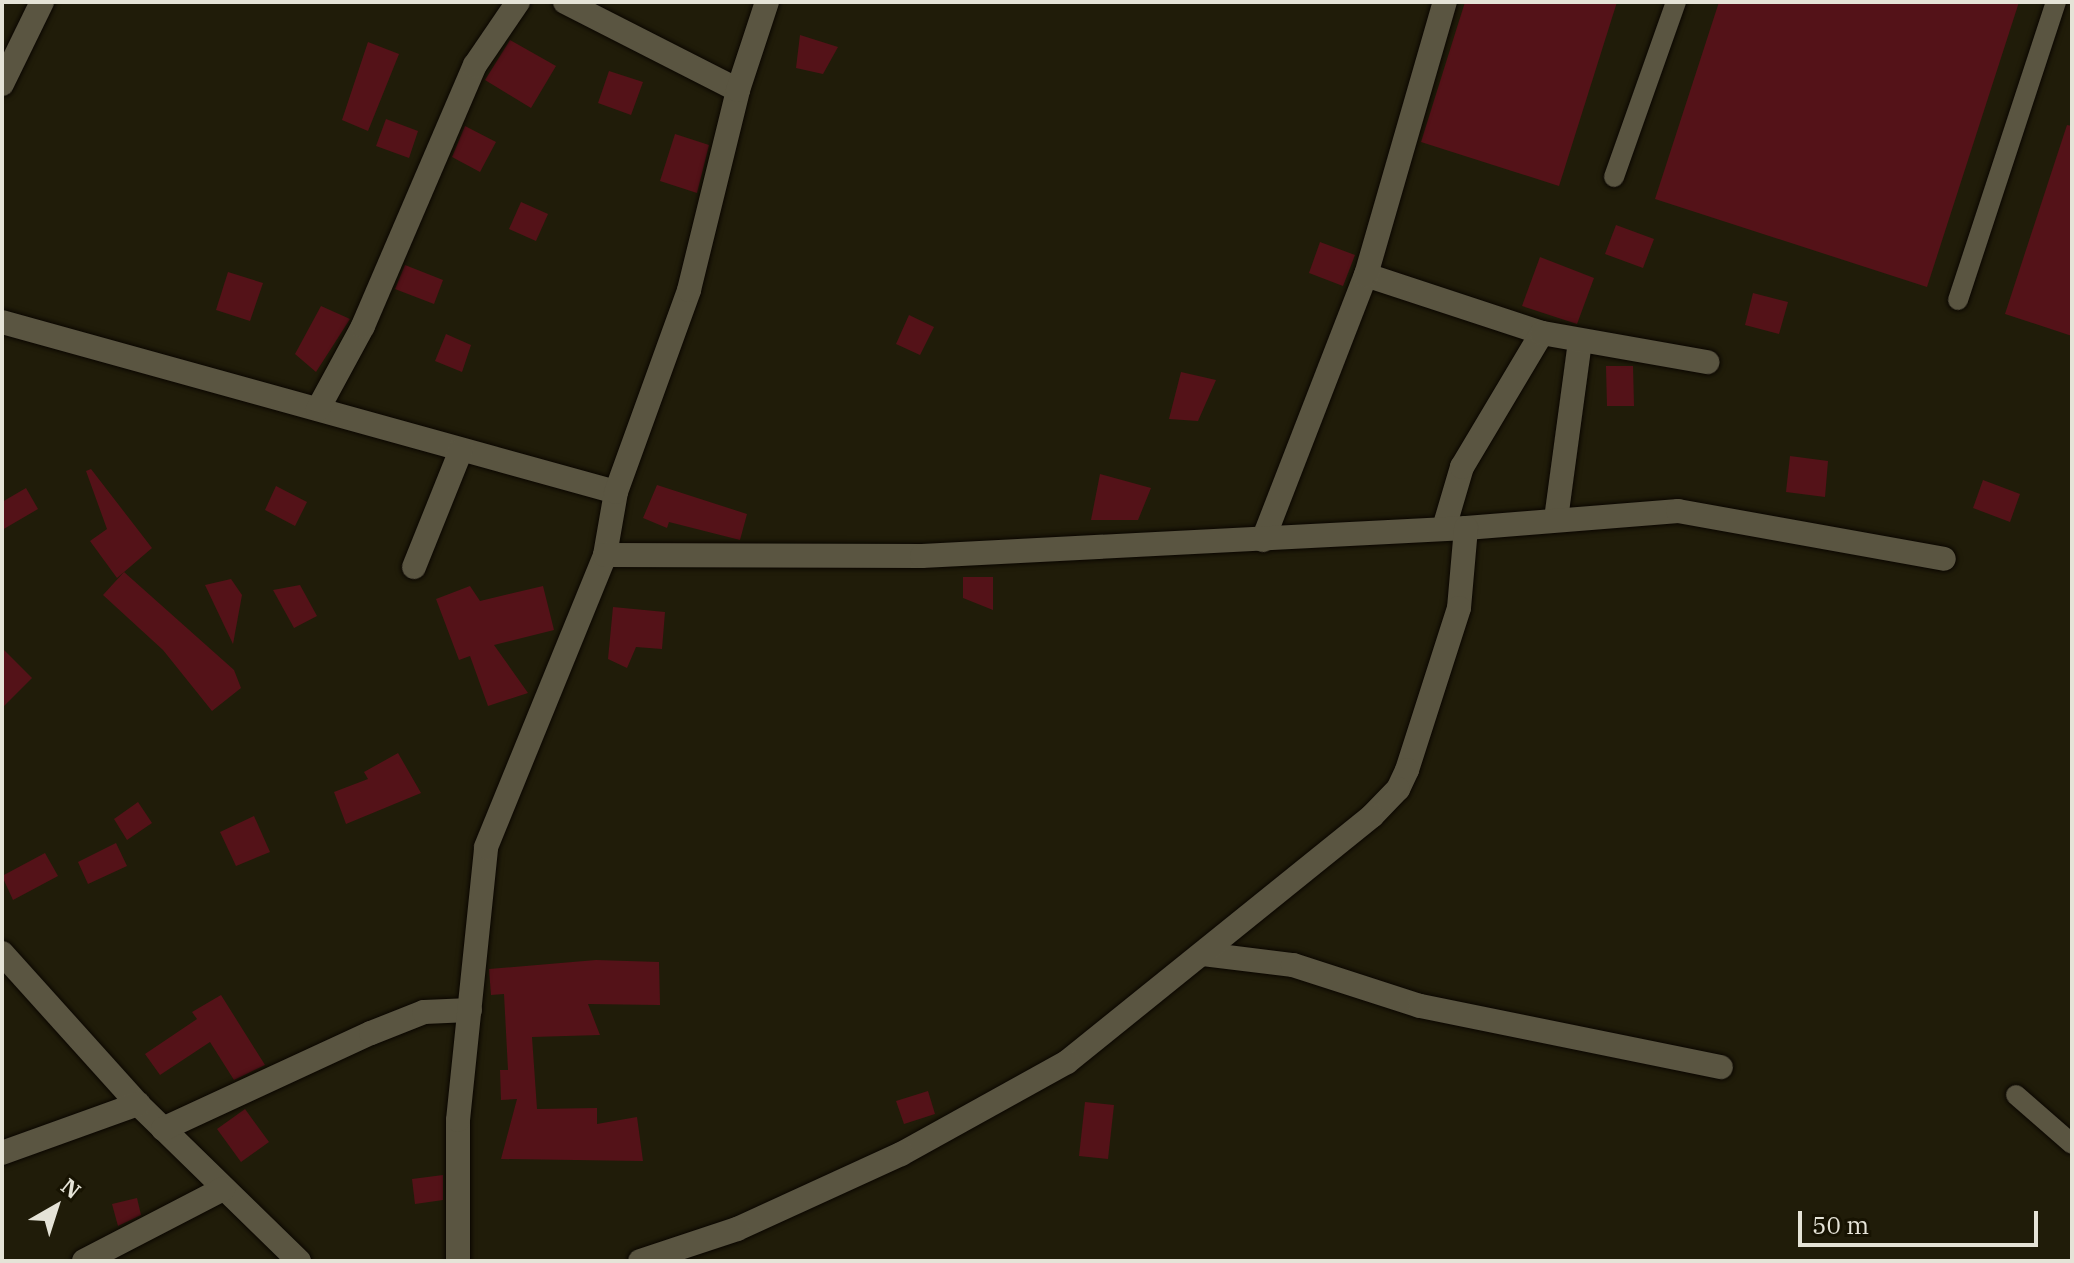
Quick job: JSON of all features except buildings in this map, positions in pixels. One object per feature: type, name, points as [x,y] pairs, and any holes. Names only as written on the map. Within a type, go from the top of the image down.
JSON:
[{"type":"street","points":[[2,84],[42,2]]},
{"type":"street","points":[[318,409],[363,326],[475,65],[518,2]]},
{"type":"street","points":[[565,2],[738,90]]},
{"type":"street","points":[[458,1261],[458,1120],[486,847],[605,555],[616,492],[689,290],[738,90],[767,2]]},
{"type":"street","points":[[1263,540],[1366,275],[1445,2]]},
{"type":"street","points":[[1366,275],[1542,333],[1707,362]]},
{"type":"street","points":[[5,328],[318,409],[616,492]]},
{"type":"street","points":[[640,1261],[737,1229],[901,1154],[1067,1062],[1203,954],[1398,789],[1459,608],[1455,528],[1462,467],[1542,333]]},
{"type":"street","points":[[1556,519],[1580,342]]},
{"type":"street","points":[[414,567],[461,450]]},
{"type":"street","points":[[605,555],[922,556],[1263,540],[1678,511],[1944,559]]},
{"type":"street","points":[[2,953],[138,1104],[299,1261]]},
{"type":"street","points":[[1203,954],[1293,965],[1420,1006],[1721,1067]]},
{"type":"street","points":[[163,1129],[384,1027],[424,1012],[470,1010]]},
{"type":"street","points":[[2,1153],[138,1104]]},
{"type":"street","points":[[84,1261],[223,1189]]},
{"type":"lane","points":[[1614,177],[1676,2]]},
{"type":"lane","points":[[1958,300],[2056,2]]},
{"type":"lane","points":[[2016,1095],[2072,1144]]}]
